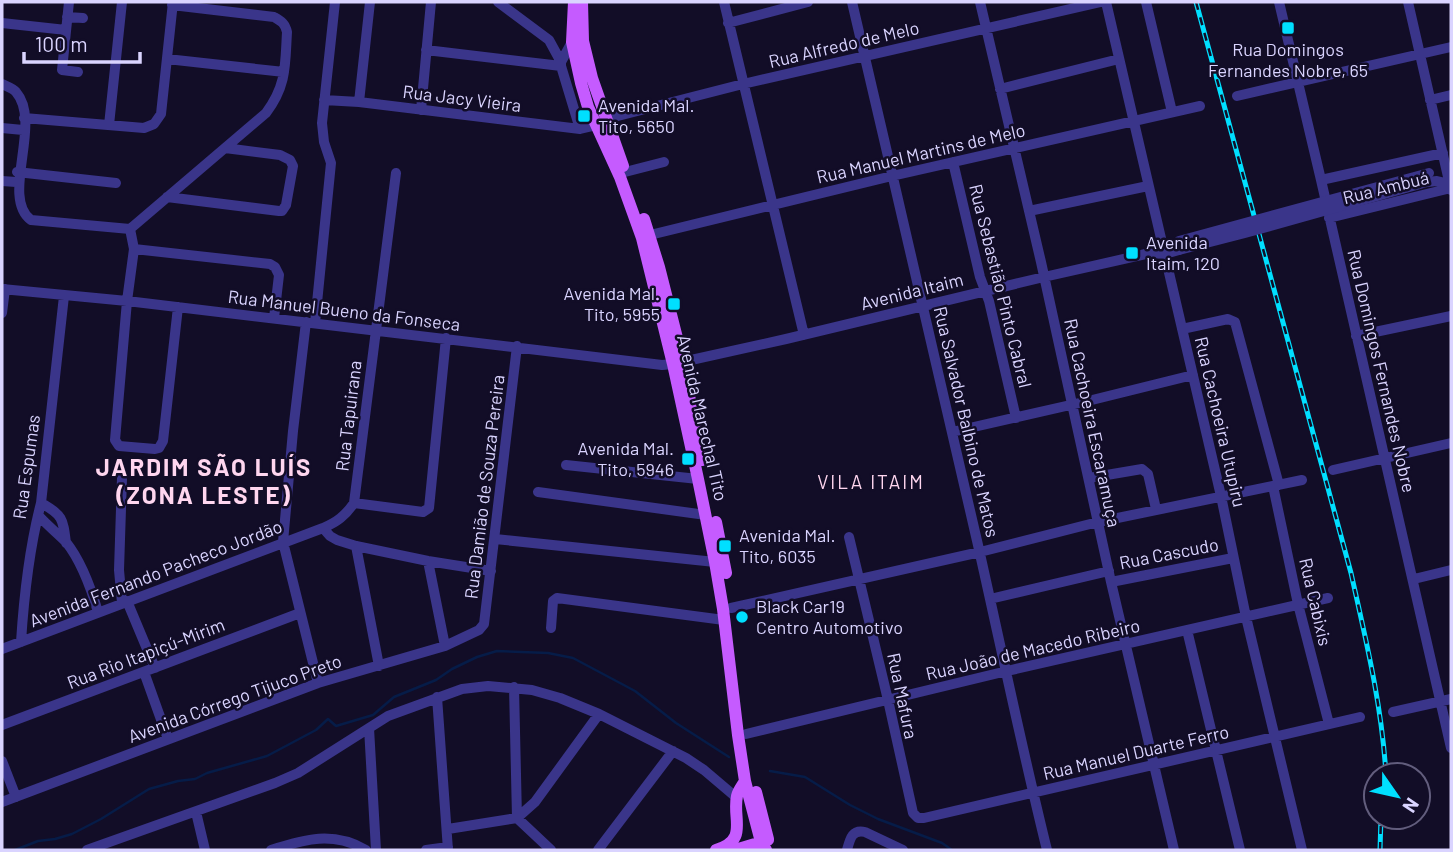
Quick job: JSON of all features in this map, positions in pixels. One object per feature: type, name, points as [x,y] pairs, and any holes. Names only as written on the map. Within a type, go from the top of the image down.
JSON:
[{"type":"main road","name":"Avenida Marechal Tito","points":[[574,2],[581,83],[588,107],[601,122],[625,172],[650,235],[659,267],[715,562],[745,781],[763,845]]},
{"type":"main road","name":"Avenida Marechal Tito","points":[[578,41],[583,2]]},
{"type":"main road","name":"Avenida Marechal Tito","points":[[601,122],[642,238],[677,363],[721,547],[763,845]]},
{"type":"main road","points":[[716,850],[729,844],[735,835],[738,821],[737,797],[745,781]]},
{"type":"main road","points":[[735,835],[742,842],[763,845]]},
{"type":"main road","points":[[735,850],[763,845]]},
{"type":"street","points":[[69,2],[62,70],[78,72]]},
{"type":"street","points":[[109,125],[122,2]]},
{"type":"street","points":[[318,683],[283,542],[291,444],[310,323],[322,268],[331,163],[321,123],[335,2]]},
{"type":"street","points":[[359,102],[370,2]]},
{"type":"street","points":[[421,110],[431,2]]},
{"type":"street","points":[[500,2],[549,40],[561,64],[580,129]]},
{"type":"street","points":[[724,2],[804,335]]},
{"type":"street","points":[[728,23],[808,2]]},
{"type":"street","name":"Rua Salvador Balbino de Matos","points":[[852,2],[1047,850]]},
{"type":"street","name":"Rua Cachoeira Escaramuça","points":[[979,2],[1174,850]]},
{"type":"street","name":"Rua Alfredo de Melo","points":[[601,122],[743,84],[1103,2]]},
{"type":"street","name":"Rua Cachoeira Utupiru","points":[[1103,2],[1134,121],[1222,496],[1246,617],[1302,850]]},
{"type":"street","points":[[1146,2],[1172,112]]},
{"type":"street","name":"Rua Domingos Fernandes Nobre","points":[[1279,2],[1413,579],[1446,701],[1451,748]]},
{"type":"street","points":[[1408,2],[1430,100],[1446,154],[1451,188]]},
{"type":"street","points":[[2,84],[16,92],[24,118],[17,177],[19,210],[31,220],[130,229],[266,113],[275,101],[284,72],[286,26],[274,17],[173,4],[161,114],[155,124],[144,128],[24,118]]},
{"type":"street","points":[[67,17],[83,18]]},
{"type":"street","points":[[2,23],[66,30]]},
{"type":"street","points":[[549,40],[578,41]]},
{"type":"street","points":[[561,64],[578,41]]},
{"type":"street","points":[[1237,96],[1451,47]]},
{"type":"street","points":[[426,50],[561,64]]},
{"type":"street","points":[[167,59],[284,72]]},
{"type":"street","points":[[1000,89],[1119,59]]},
{"type":"street","points":[[1430,100],[1451,95]]},
{"type":"street","name":"Rua Jacy Vieira","points":[[324,100],[580,129],[601,122]]},
{"type":"street","name":"Rua Manuel Martins de Melo","points":[[650,235],[892,176],[1200,106]]},
{"type":"street","points":[[2,128],[23,130]]},
{"type":"street","points":[[167,197],[279,211],[284,208],[293,166],[290,160],[280,155],[225,148]]},
{"type":"street","points":[[1321,180],[1446,154]]},
{"type":"street","points":[[625,172],[664,162]]},
{"type":"street","name":"Rua Sebastião Pinto Cabral","points":[[953,162],[1016,418]]},
{"type":"street","name":"Avenida Itaim","points":[[677,363],[1164,250],[1428,177],[1446,168]]},
{"type":"street","name":"Rua Tapuirana","points":[[354,503],[396,173]]},
{"type":"street","points":[[2,181],[17,177],[116,183]]},
{"type":"street","name":"Avenida Itaim","points":[[1428,177],[1451,188]]},
{"type":"street","points":[[1029,211],[1148,186]]},
{"type":"street","name":"Rua Ambuá","points":[[1329,218],[1451,188]]},
{"type":"street","points":[[130,229],[134,249],[115,440],[119,446],[155,449],[161,445],[178,307]]},
{"type":"street","points":[[134,249],[270,264],[279,275],[274,318]]},
{"type":"street","points":[[2,313],[3,289]]},
{"type":"street","name":"Rua Manuel Bueno da Fonseca","points":[[3,289],[127,301],[662,365],[677,363]]},
{"type":"street","name":"Rua Espumas","points":[[21,642],[24,596],[33,535],[41,503],[64,296]]},
{"type":"street","points":[[1356,337],[1451,316]]},
{"type":"street","name":"Rua Cabixis","points":[[1182,329],[1228,319],[1237,324],[1276,486],[1298,604],[1329,724]]},
{"type":"street","points":[[354,503],[423,512],[428,509],[446,338]]},
{"type":"street","name":"Rua Damião de Souza Pereira","points":[[479,630],[484,624],[517,346]]},
{"type":"street","points":[[952,432],[1193,375]]},
{"type":"street","points":[[1333,470],[1451,443]]},
{"type":"street","points":[[566,465],[698,479]]},
{"type":"street","points":[[1090,478],[1142,469],[1147,474],[1156,509]]},
{"type":"street","points":[[122,478],[119,570],[124,602],[155,668]]},
{"type":"street","points":[[731,608],[980,552],[1098,522],[1302,480]]},
{"type":"street","points":[[538,492],[706,515]]},
{"type":"street","points":[[41,503],[59,514],[66,543]]},
{"type":"street","name":"Avenida Fernando Pacheco Jordão","points":[[2,649],[323,528],[339,521],[354,503]]},
{"type":"street","points":[[38,515],[66,543],[86,576],[98,612]]},
{"type":"street","points":[[323,528],[337,540],[356,546],[491,571]]},
{"type":"street","name":"Rua Mafura","points":[[849,537],[913,813],[918,818]]},
{"type":"street","points":[[495,539],[715,562]]},
{"type":"street","points":[[356,546],[379,666]]},
{"type":"street","name":"Rua Cascudo","points":[[990,599],[1233,558]]},
{"type":"street","points":[[428,561],[445,646]]},
{"type":"street","points":[[1413,579],[1451,570]]},
{"type":"street","points":[[551,628],[556,598],[724,620]]},
{"type":"street","name":"Rua João de Macedo Ribeiro","points":[[746,734],[1126,643],[1328,598]]},
{"type":"street","name":"Rua Rio Itapiçú-Mirim","points":[[2,725],[300,613]]},
{"type":"street","name":"Avenida Córrego Tijuco Preto","points":[[2,802],[318,683],[445,646],[479,630]]},
{"type":"street","points":[[1186,630],[1240,850]]},
{"type":"street","points":[[144,672],[168,739]]},
{"type":"street","points":[[87,850],[298,773],[388,716],[462,689],[488,686],[532,690],[599,714],[673,751],[704,770],[737,797]]},
{"type":"street","points":[[514,687],[517,818],[551,850]]},
{"type":"street","points":[[426,850],[448,849],[437,697]]},
{"type":"street","points":[[1393,712],[1446,701]]},
{"type":"street","points":[[448,829],[517,818],[529,809],[599,714]]},
{"type":"street","name":"Rua Manuel Duarte Ferro","points":[[918,818],[1360,717]]},
{"type":"street","points":[[369,728],[376,850]]},
{"type":"street","points":[[598,850],[673,751]]},
{"type":"street","points":[[2,761],[16,797]]},
{"type":"street","points":[[196,812],[205,850]]},
{"type":"street","points":[[847,850],[853,835],[859,831],[903,850]]},
{"type":"street","points":[[271,850],[301,840],[320,838],[340,840],[366,850]]},
{"type":"waterway","points":[[15,850],[38,841],[72,834],[149,789],[195,779],[267,756],[316,730],[328,719],[336,726],[373,715],[394,697],[436,680],[477,657],[497,651],[548,653],[573,658],[635,691],[676,723],[729,757]]},
{"type":"waterway","points":[[770,771],[805,777],[878,819],[942,843],[952,850]]},
{"type":"railway","points":[[1196,2],[1351,573],[1368,648],[1385,761]]},
{"type":"railway","points":[[1380,850],[1381,831]]},
{"type":"place","name":"Rua Domingos Fernandes Nobre, 65","points":[[1288,28]]},
{"type":"place","name":"Avenida Mal. Tito, 5650","points":[[584,116]]},
{"type":"place","name":"Avenida Itaim, 120","points":[[1132,253]]},
{"type":"place","name":"Avenida Mal. Tito, 5955","points":[[674,304]]},
{"type":"place","name":"Avenida Mal. Tito, 5946","points":[[688,459]]},
{"type":"place","name":"Avenida Mal. Tito, 6035","points":[[725,546]]},
{"type":"place","name":"Black Car19 Centro Automotivo","points":[[742,617]]},
{"type":"district","name":"JARDIM SÃO LUÍS (ZONA LESTE)","points":[[204,482]]},
{"type":"district","name":"VILA ITAIM","points":[[871,482]]}]
